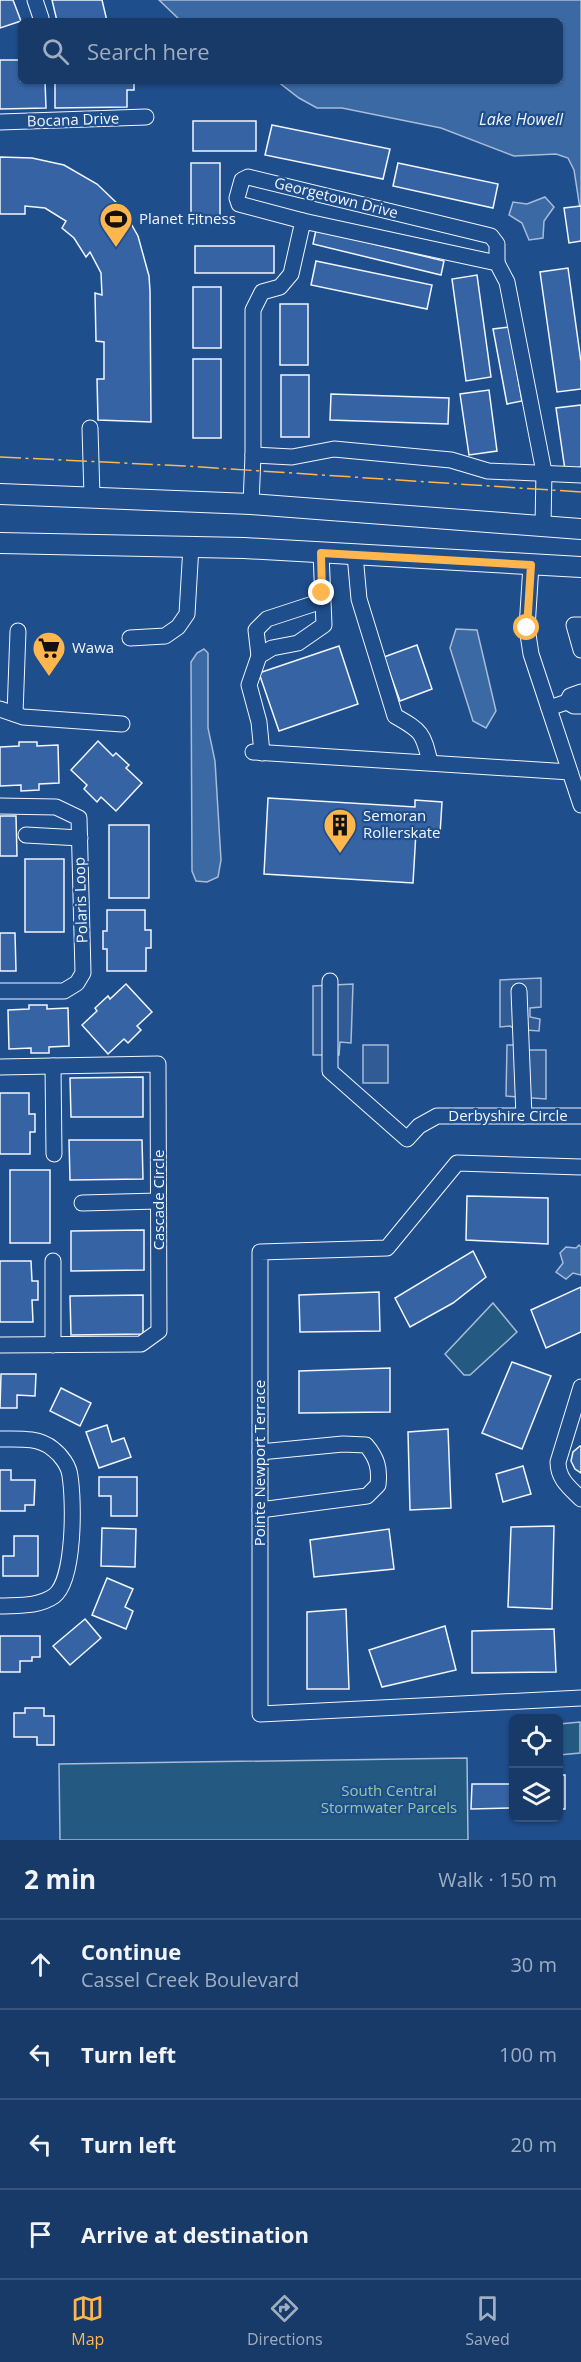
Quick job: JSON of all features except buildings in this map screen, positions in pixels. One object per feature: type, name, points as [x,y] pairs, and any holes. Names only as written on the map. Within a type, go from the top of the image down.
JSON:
[{"type":"main road","points":[[0,494],[251,504],[581,529]]},
{"type":"main road","points":[[0,543],[191,546],[581,567]]},
{"type":"street","points":[[35,0],[41,18]]},
{"type":"street","name":"Bocana Drive","points":[[0,122],[146,117]]},
{"type":"street","name":"Georgetown Drive","points":[[497,263],[303,221],[239,204],[237,198],[242,180],[248,177],[491,236],[497,244],[497,263],[507,282],[544,472],[543,526]]},
{"type":"street","name":"Georgetown Drive","points":[[251,504],[253,310],[262,292],[280,287],[291,274],[303,221]]},
{"type":"street","points":[[90,428],[92,496]]},
{"type":"street","points":[[253,455],[292,457],[334,450],[451,460],[488,471],[516,474],[544,472],[581,475]]},
{"type":"street","points":[[130,638],[165,636],[178,627],[187,615],[191,546]]},
{"type":"street","points":[[258,656],[272,648],[298,643],[324,625],[321,553]]},
{"type":"street","points":[[354,555],[359,599],[395,716],[415,727],[424,738],[430,762]]},
{"type":"street","points":[[531,565],[527,628],[531,654],[581,805]]},
{"type":"street","points":[[322,601],[267,619],[256,630],[258,656],[249,686],[259,722],[258,752],[570,772]]},
{"type":"street","points":[[581,625],[574,625],[581,650]]},
{"type":"street","points":[[15,714],[18,631]]},
{"type":"street","points":[[549,708],[574,704],[570,696],[581,692]]},
{"type":"street","points":[[0,708],[23,717],[123,724]]},
{"type":"street","name":"Polaris Loop","points":[[0,806],[56,807],[79,818],[83,973],[77,983],[64,991],[0,991]]},
{"type":"street","points":[[26,835],[80,838]]},
{"type":"street","name":"Derbyshire Circle","points":[[330,981],[330,1071],[407,1139],[419,1126],[438,1116],[581,1116]]},
{"type":"street","points":[[519,991],[524,1116]]},
{"type":"street","name":"Cascade Circle","points":[[0,1067],[158,1064],[159,1332],[141,1344],[0,1345]]},
{"type":"street","points":[[53,1066],[54,1154]]},
{"type":"street","name":"Pointe Newport Terrace","points":[[581,1167],[457,1164],[387,1248],[260,1252],[260,1714],[581,1698]]},
{"type":"street","points":[[82,1203],[158,1201]]},
{"type":"street","points":[[53,1261],[53,1345]]},
{"type":"street","points":[[581,1387],[558,1462],[558,1472],[565,1483],[581,1499]]},
{"type":"street","points":[[0,1439],[25,1439],[40,1442],[59,1455],[65,1462],[70,1475],[71,1521],[68,1571],[63,1586],[54,1596],[42,1602],[0,1606]]},
{"type":"street","points":[[260,1452],[343,1444],[366,1445],[376,1457],[380,1473],[378,1485],[367,1496],[260,1510]]},
{"type":"green space","points":[[493,1303],[517,1332],[470,1375],[464,1375],[445,1354]]},
{"type":"green space","points":[[580,1722],[580,1753],[563,1755],[563,1724]]},
{"type":"green space","name":"South Central Stormwater Parcels","points":[[467,1758],[468,1840],[60,1840],[59,1764]]},
{"type":"shaded area","points":[[541,978],[541,1007],[530,1008],[530,1017],[540,1019],[539,1031],[526,1030],[527,1050],[546,1050],[546,1099],[506,1096],[507,1045],[516,1045],[515,1029],[510,1026],[500,1027],[500,980]]},
{"type":"shaded area","points":[[353,984],[351,1043],[340,1042],[339,1055],[313,1055],[313,986]]},
{"type":"shaded area","points":[[363,1045],[388,1045],[388,1083],[363,1083]]},
{"type":"water","name":"Lake Howell","points":[[159,0],[581,0],[581,215],[574,170],[568,158],[556,154],[514,156],[441,128],[342,108],[317,108],[281,84],[563,84],[563,18],[178,18]]},
{"type":"water","points":[[545,197],[554,207],[544,221],[543,238],[529,240],[522,223],[509,215],[513,202],[527,204]]},
{"type":"water","points":[[456,629],[477,630],[496,711],[486,728],[473,721],[450,648]]},
{"type":"water","points":[[204,649],[208,653],[208,728],[215,761],[221,860],[218,877],[207,882],[196,881],[192,871],[191,662],[197,653]]},
{"type":"water","points":[[579,1245],[581,1247],[581,1275],[573,1273],[566,1279],[556,1272],[563,1263],[560,1253],[566,1247],[576,1248]]},
{"type":"power","points":[[0,457],[185,466],[581,492]]},
{"type":"place","name":"Planet Fitness","points":[[116,248]]},
{"type":"place","name":"Wawa","points":[[49,677]]},
{"type":"place","name":"Semoran Rollerskate","points":[[340,854]]},
{"type":"route","points":[[322,593],[321,553],[531,565],[527,628]]}]
